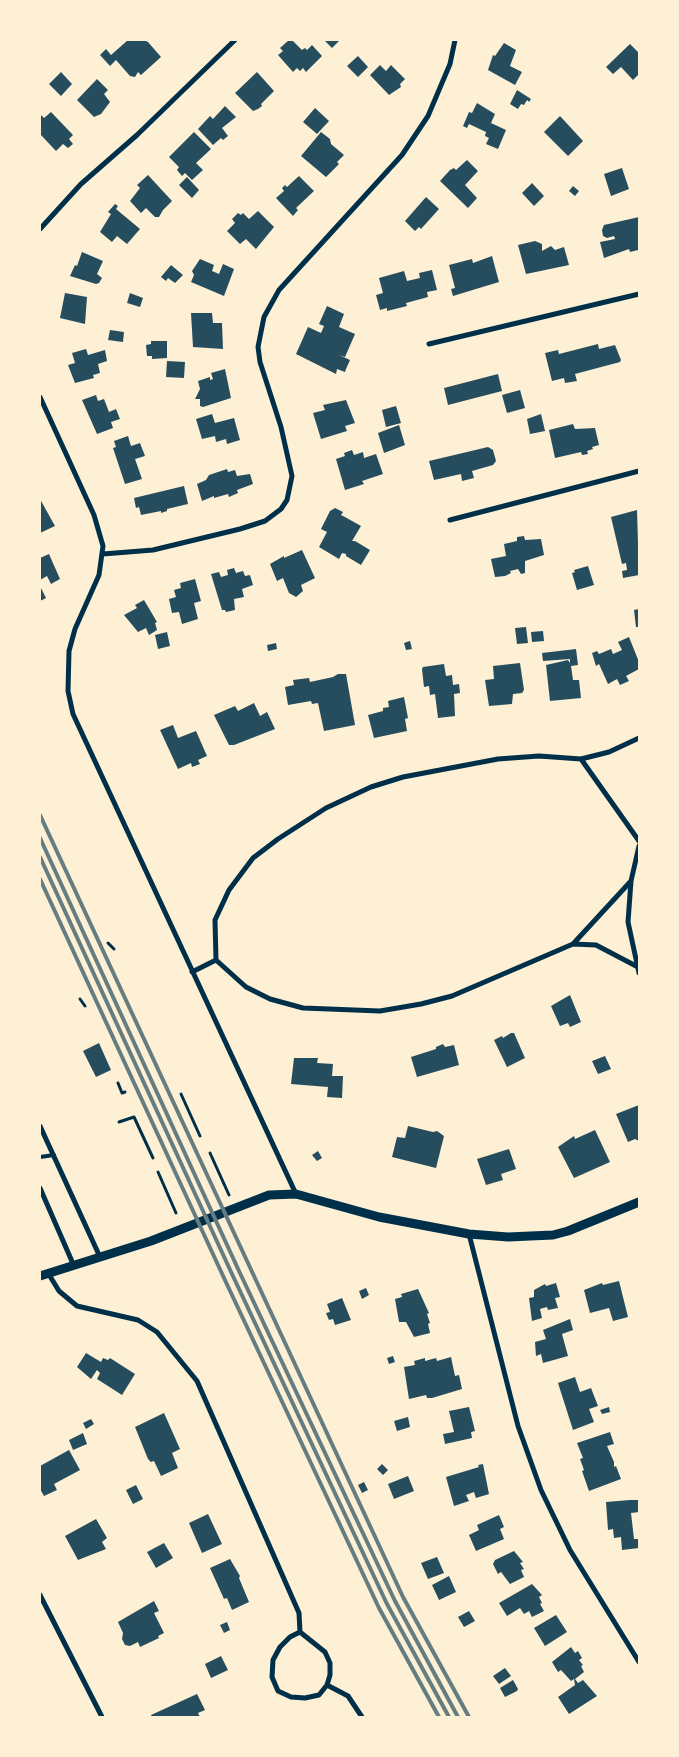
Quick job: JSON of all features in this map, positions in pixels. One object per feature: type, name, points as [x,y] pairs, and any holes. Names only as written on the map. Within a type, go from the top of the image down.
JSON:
[{"type":"street","points":[[40,229],[81,184],[137,134],[235,40]]},
{"type":"street","points":[[103,554],[152,550],[240,529],[265,520],[281,509],[290,489],[292,470],[260,362],[258,347],[264,317],[279,290],[402,155],[428,116],[450,64],[455,40]]},
{"type":"street","points":[[429,344],[639,294]]},
{"type":"street","points":[[40,397],[94,515],[102,539],[103,554],[99,575],[72,639],[68,665],[68,691],[78,726],[296,1194]]},
{"type":"street","points":[[450,520],[639,471]]},
{"type":"street","points":[[631,881],[573,944],[452,996],[380,1011],[303,1008],[270,998],[246,987],[216,960],[216,920],[229,890],[253,858],[278,839],[326,808],[371,787],[403,777],[498,759],[539,756],[581,759],[609,752],[639,738]]},
{"type":"street","points":[[581,759],[639,841]]},
{"type":"street","points":[[639,846],[631,881],[628,922],[639,973]]},
{"type":"street","points":[[573,944],[596,945],[636,966]]},
{"type":"street","points":[[192,972],[216,960]]},
{"type":"street","points":[[40,1126],[100,1258]]},
{"type":"street","points":[[40,1188],[74,1266]]},
{"type":"street","points":[[300,1632],[300,1613],[197,1381],[157,1332],[138,1320],[77,1306],[44,1275],[151,1241],[269,1195],[296,1194],[379,1217],[469,1234],[508,1238],[554,1235],[587,1225],[639,1202]]},
{"type":"street","points":[[469,1234],[518,1426],[541,1490],[570,1550],[639,1662]]},
{"type":"street","points":[[40,1595],[102,1717]]},
{"type":"street","points":[[300,1632],[325,1652],[330,1662],[330,1675],[327,1685],[319,1695],[306,1698],[291,1697],[278,1690],[272,1676],[273,1660],[290,1637],[300,1632]]},
{"type":"street","points":[[327,1685],[348,1696],[362,1717]]},
{"type":"lane","points":[[40,1157],[54,1155]]},
{"type":"path","points":[[108,943],[114,949]]},
{"type":"path","points":[[80,999],[85,1006]]},
{"type":"path","points":[[118,1083],[122,1093],[124,1092]]},
{"type":"path","points":[[181,1094],[194,1127],[200,1136]]},
{"type":"path","points":[[119,1122],[134,1117],[153,1158]]},
{"type":"path","points":[[210,1153],[229,1195]]},
{"type":"path","points":[[158,1172],[176,1213]]},
{"type":"building","points":[[128,40],[144,40],[148,42],[161,57],[141,75],[138,72],[135,77],[130,76],[116,60],[110,66],[100,55],[106,49],[111,55]]},
{"type":"building","points":[[289,40],[292,40],[302,50],[305,48],[307,50],[312,45],[322,56],[306,72],[303,68],[300,71],[297,68],[293,72],[278,55],[283,51],[280,48]]},
{"type":"building","points":[[324,40],[338,40],[339,41],[332,48]]},
{"type":"building","points":[[504,43],[516,50],[510,66],[522,72],[515,85],[488,70],[493,55],[495,56]]},
{"type":"building","points":[[630,44],[639,53],[639,74],[633,80],[621,67],[613,74],[606,67]]},
{"type":"building","points":[[358,56],[368,67],[358,77],[347,66]]},
{"type":"building","points":[[380,65],[386,71],[391,65],[405,79],[400,84],[401,87],[389,95],[370,75]]},
{"type":"building","points":[[61,72],[72,84],[61,96],[49,84]]},
{"type":"building","points":[[257,72],[274,91],[261,104],[262,106],[253,111],[235,93]]},
{"type":"building","points":[[97,79],[108,90],[104,94],[110,102],[101,114],[94,117],[77,100]]},
{"type":"building","points":[[517,90],[531,99],[529,102],[527,100],[524,105],[521,104],[518,109],[510,104]]},
{"type":"building","points":[[477,103],[495,114],[491,123],[506,130],[498,149],[486,144],[489,138],[485,136],[486,132],[469,124],[467,128],[463,126],[469,112],[472,113]]},
{"type":"building","points":[[225,106],[236,117],[222,128],[228,136],[223,140],[221,138],[213,145],[198,129],[210,116],[213,119]]},
{"type":"building","points":[[315,108],[329,121],[317,134],[303,122]]},
{"type":"building","points":[[51,112],[73,135],[69,139],[73,144],[68,148],[63,144],[56,151],[40,134],[40,114],[44,118]]},
{"type":"building","points":[[560,116],[583,141],[568,156],[544,132]]},
{"type":"building","points":[[194,132],[211,149],[196,163],[203,170],[192,180],[185,173],[182,176],[177,170],[179,167],[169,157]]},
{"type":"building","points":[[321,132],[344,155],[337,162],[339,164],[326,177],[301,156]]},
{"type":"building","points":[[467,160],[478,171],[465,185],[477,198],[468,208],[440,181],[450,170],[454,168],[456,170]]},
{"type":"building","points":[[622,168],[629,189],[611,196],[604,174]]},
{"type":"building","points":[[148,175],[172,201],[159,217],[155,217],[146,208],[141,213],[130,201],[140,188],[137,185]]},
{"type":"building","points":[[299,176],[314,191],[296,208],[298,210],[293,216],[276,198],[284,191],[282,188],[285,185],[287,187]]},
{"type":"building","points":[[187,177],[199,190],[192,198],[179,185]]},
{"type":"building","points":[[532,183],[544,196],[534,206],[522,193]]},
{"type":"building","points":[[573,186],[579,191],[575,196],[569,191]]},
{"type":"building","points":[[426,197],[439,209],[421,229],[419,227],[415,231],[405,221]]},
{"type":"building","points":[[115,204],[118,206],[116,209],[140,229],[127,244],[117,236],[112,242],[100,232],[111,214],[108,212]]},
{"type":"building","points":[[258,211],[274,227],[256,249],[246,239],[240,244],[227,231],[235,223],[232,219],[238,213],[241,215],[243,213],[249,219]]},
{"type":"building","points":[[639,217],[638,250],[630,252],[629,249],[604,258],[600,242],[615,239],[614,236],[607,238],[603,236],[602,230],[604,225]]},
{"type":"building","points":[[535,241],[542,244],[542,251],[551,246],[555,250],[564,247],[569,265],[526,274],[518,245]]},
{"type":"building","points":[[82,252],[103,261],[97,274],[102,278],[99,283],[96,284],[70,276],[75,265],[77,266]]},
{"type":"building","points":[[492,256],[499,282],[453,296],[451,289],[455,288],[449,265],[472,259],[473,263]]},
{"type":"building","points":[[200,259],[214,265],[212,271],[219,274],[223,264],[234,269],[224,296],[191,282],[194,275],[192,271]]},
{"type":"building","points":[[171,265],[183,275],[175,283],[168,278],[166,281],[161,277]]},
{"type":"building","points":[[432,270],[437,290],[427,292],[428,297],[406,303],[407,306],[387,311],[387,308],[380,310],[376,295],[383,293],[379,278],[404,271],[407,281],[420,278],[419,273]]},
{"type":"building","points":[[65,293],[87,297],[85,324],[60,318]]},
{"type":"building","points":[[130,293],[143,298],[140,307],[127,303]]},
{"type":"building","points":[[327,306],[344,314],[339,327],[355,334],[345,357],[339,355],[350,360],[345,372],[337,369],[336,374],[296,354],[308,327],[321,333],[324,326],[319,324]]},
{"type":"building","points":[[191,313],[212,313],[213,323],[222,323],[223,349],[193,347]]},
{"type":"building","points":[[110,330],[124,332],[123,342],[108,340]]},
{"type":"building","points":[[151,341],[167,341],[167,358],[152,359],[152,356],[147,356],[146,345],[151,344]]},
{"type":"building","points":[[598,344],[599,349],[615,345],[621,360],[620,362],[575,374],[577,381],[565,383],[564,378],[552,381],[545,353],[558,350],[559,354]]},
{"type":"building","points":[[86,349],[88,355],[105,350],[107,361],[98,364],[100,373],[93,375],[94,378],[75,383],[68,365],[75,363],[72,353]]},
{"type":"building","points":[[167,361],[185,362],[184,378],[166,377]]},
{"type":"building","points":[[225,369],[231,398],[203,407],[200,406],[200,399],[195,399],[200,389],[198,381],[210,377],[210,380],[213,379],[211,373]]},
{"type":"building","points":[[498,374],[502,391],[448,405],[444,388]]},
{"type":"building","points":[[520,390],[525,408],[507,413],[502,395]]},
{"type":"building","points":[[96,395],[98,401],[104,399],[109,412],[116,409],[120,419],[111,422],[113,428],[97,434],[82,400]]},
{"type":"building","points":[[346,400],[355,423],[345,426],[347,431],[321,439],[313,413],[325,410],[323,405]]},
{"type":"building","points":[[396,406],[401,423],[386,427],[382,410]]},
{"type":"building","points":[[212,414],[215,423],[234,418],[240,440],[227,444],[226,439],[216,442],[215,436],[202,439],[196,419]]},
{"type":"building","points":[[541,414],[545,431],[530,434],[527,419]]},
{"type":"building","points":[[573,424],[575,429],[595,428],[599,445],[587,451],[588,454],[582,455],[581,452],[555,458],[549,430]]},
{"type":"building","points":[[399,425],[405,445],[384,453],[378,433]]},
{"type":"building","points":[[128,436],[131,446],[140,443],[145,456],[135,459],[142,479],[125,484],[113,448],[116,447],[114,441]]},
{"type":"building","points":[[488,447],[493,450],[496,461],[493,465],[472,471],[474,478],[462,481],[461,474],[434,480],[429,461]]},
{"type":"building","points":[[352,450],[354,455],[363,452],[364,458],[376,454],[383,474],[362,481],[364,484],[345,490],[336,459],[345,456],[344,453]]},
{"type":"building","points":[[227,469],[228,472],[235,470],[237,476],[250,474],[253,484],[237,490],[238,493],[229,497],[228,494],[214,498],[214,496],[202,501],[197,484],[206,480],[209,475]]},
{"type":"building","points":[[184,486],[188,504],[167,509],[167,511],[161,513],[161,511],[141,515],[139,507],[136,508],[134,498]]},
{"type":"building","points":[[40,499],[55,526],[40,533]]},
{"type":"building","points":[[335,508],[343,512],[341,515],[361,526],[352,541],[370,550],[361,565],[346,556],[346,554],[342,553],[339,559],[319,547],[327,532],[321,529],[330,511]]},
{"type":"building","points":[[637,510],[639,575],[623,578],[622,571],[627,570],[626,563],[622,564],[611,517]]},
{"type":"building","points":[[524,536],[525,540],[541,539],[544,555],[525,561],[525,573],[521,574],[518,569],[510,571],[511,573],[505,576],[495,577],[491,559],[506,556],[504,544],[517,541],[517,537]]},
{"type":"building","points":[[302,550],[315,578],[301,585],[303,591],[296,597],[289,593],[283,578],[277,581],[270,564],[284,556],[284,558]]},
{"type":"building","points":[[49,554],[60,579],[51,584],[47,576],[40,580],[40,558]]},
{"type":"building","points":[[588,566],[594,585],[577,590],[572,573],[575,572],[574,570]]},
{"type":"building","points":[[234,568],[236,573],[243,571],[245,576],[250,575],[253,585],[242,589],[244,597],[234,599],[235,610],[226,612],[222,610],[211,574],[219,572],[221,577],[228,575],[227,570]]},
{"type":"building","points":[[195,579],[201,601],[194,603],[198,619],[182,624],[179,612],[172,613],[169,599],[176,597],[174,590],[181,588],[180,583]]},
{"type":"building","points":[[40,586],[46,598],[40,601]]},
{"type":"building","points":[[144,600],[157,622],[155,623],[157,630],[149,635],[146,628],[138,632],[124,615],[137,608],[135,605]]},
{"type":"building","points":[[639,609],[639,627],[636,627],[634,610]]},
{"type":"building","points":[[526,627],[528,643],[517,644],[515,628]]},
{"type":"building","points":[[543,631],[544,641],[532,642],[531,632]]},
{"type":"building","points":[[167,632],[170,646],[158,649],[155,635]]},
{"type":"building","points":[[629,637],[639,662],[639,669],[626,676],[629,681],[620,685],[617,679],[608,684],[599,664],[596,666],[592,653],[597,651],[599,654],[611,649],[613,654],[622,650],[618,642]]},
{"type":"building","points":[[410,641],[412,649],[406,650],[404,643]]},
{"type":"building","points":[[276,643],[277,649],[268,651],[267,645]]},
{"type":"building","points":[[576,649],[578,665],[571,666],[573,680],[579,680],[581,698],[550,701],[546,665],[568,660],[570,663],[570,659],[543,661],[542,653]]},
{"type":"building","points":[[520,663],[524,690],[522,693],[513,694],[512,704],[489,706],[485,680],[494,679],[493,666]]},
{"type":"building","points":[[444,664],[446,676],[452,675],[453,685],[459,684],[460,693],[454,694],[455,716],[438,718],[435,694],[430,695],[429,686],[424,687],[422,669],[423,667]]},
{"type":"building","points":[[338,674],[346,674],[355,725],[324,731],[318,703],[312,704],[311,701],[288,705],[285,687],[294,685],[293,680],[309,678],[310,682],[333,677]]},
{"type":"building","points":[[404,697],[408,718],[405,719],[407,731],[374,738],[368,715],[383,711],[383,708],[389,707],[388,701]]},
{"type":"building","points":[[254,703],[260,716],[267,712],[275,729],[234,745],[229,745],[214,715],[235,706],[238,711]]},
{"type":"building","points":[[173,725],[178,738],[196,731],[207,756],[198,760],[200,764],[192,767],[191,763],[178,769],[160,730]]},
{"type":"building","points":[[570,995],[581,1022],[570,1027],[568,1023],[560,1026],[551,1006]]},
{"type":"building","points":[[514,1033],[525,1058],[507,1067],[494,1040],[502,1036],[503,1038]]},
{"type":"building","points":[[99,1043],[111,1070],[96,1077],[83,1051]]},
{"type":"building","points":[[443,1044],[445,1047],[454,1045],[459,1065],[417,1077],[411,1057],[436,1049],[436,1047]]},
{"type":"building","points":[[605,1056],[611,1069],[598,1074],[592,1061]]},
{"type":"building","points":[[294,1058],[318,1058],[317,1063],[333,1064],[332,1076],[343,1076],[342,1098],[327,1097],[328,1087],[291,1084]]},
{"type":"building","points":[[639,1105],[639,1141],[635,1139],[628,1142],[616,1114]]},
{"type":"building","points":[[408,1126],[433,1132],[437,1131],[444,1136],[436,1168],[392,1157],[397,1137],[405,1138]]},
{"type":"building","points":[[595,1130],[610,1162],[574,1178],[558,1147],[574,1136],[575,1139]]},
{"type":"building","points":[[509,1149],[516,1169],[501,1174],[503,1180],[486,1185],[477,1159]]},
{"type":"building","points":[[318,1151],[322,1158],[317,1161],[312,1155]]},
{"type":"building","points":[[619,1281],[628,1317],[613,1321],[609,1308],[590,1313],[584,1290],[602,1283],[603,1285]]},
{"type":"building","points":[[556,1283],[560,1297],[555,1298],[558,1308],[548,1310],[547,1307],[540,1309],[542,1318],[532,1321],[529,1298],[534,1297],[534,1290],[545,1284],[546,1286]]},
{"type":"building","points":[[366,1288],[369,1295],[362,1299],[359,1291]]},
{"type":"building","points":[[418,1289],[429,1313],[427,1314],[430,1323],[428,1324],[430,1333],[414,1337],[406,1322],[399,1322],[395,1299],[402,1297],[401,1294]]},
{"type":"building","points":[[342,1298],[351,1320],[335,1325],[333,1319],[329,1320],[326,1313],[330,1312],[327,1304]]},
{"type":"building","points":[[570,1319],[573,1330],[562,1334],[568,1356],[543,1363],[541,1354],[536,1356],[535,1342],[546,1339],[543,1330]]},
{"type":"building","points":[[86,1353],[101,1362],[103,1358],[108,1360],[110,1358],[135,1374],[122,1395],[97,1379],[100,1373],[97,1370],[91,1379],[77,1367]]},
{"type":"building","points":[[393,1356],[395,1362],[389,1364],[387,1358]]},
{"type":"building","points":[[451,1357],[455,1376],[459,1375],[462,1389],[432,1398],[427,1398],[426,1395],[409,1399],[404,1367],[415,1365],[414,1361],[425,1358],[425,1361],[436,1358],[437,1361]]},
{"type":"building","points":[[575,1377],[580,1392],[591,1388],[598,1406],[589,1409],[594,1422],[573,1430],[558,1383]]},
{"type":"building","points":[[469,1407],[475,1431],[471,1432],[472,1438],[445,1444],[443,1434],[454,1432],[449,1411]]},
{"type":"building","points":[[609,1407],[610,1412],[602,1414],[600,1410]]},
{"type":"building","points":[[164,1413],[180,1449],[172,1453],[178,1468],[161,1476],[154,1461],[151,1462],[148,1459],[135,1427]]},
{"type":"building","points":[[408,1417],[410,1427],[397,1431],[394,1421]]},
{"type":"building","points":[[91,1419],[94,1424],[86,1429],[83,1423]]},
{"type":"building","points":[[610,1432],[614,1444],[607,1446],[614,1462],[614,1467],[616,1466],[621,1479],[589,1491],[582,1471],[584,1470],[580,1459],[583,1458],[577,1443]]},
{"type":"building","points":[[83,1433],[87,1444],[73,1450],[69,1440]]},
{"type":"building","points":[[69,1450],[80,1470],[54,1484],[57,1490],[44,1496],[40,1489],[40,1466]]},
{"type":"building","points":[[382,1464],[388,1470],[383,1475],[377,1469]]},
{"type":"building","points":[[483,1464],[489,1494],[476,1498],[474,1492],[466,1495],[469,1501],[454,1506],[446,1477],[479,1467],[478,1465]]},
{"type":"building","points":[[408,1476],[414,1491],[394,1499],[388,1484]]},
{"type":"building","points":[[364,1482],[368,1490],[362,1493],[358,1485]]},
{"type":"building","points":[[136,1485],[143,1499],[133,1504],[126,1490]]},
{"type":"building","points":[[638,1500],[639,1512],[631,1513],[634,1539],[638,1539],[639,1548],[622,1550],[621,1537],[614,1538],[613,1529],[608,1530],[606,1502]]},
{"type":"building","points":[[208,1514],[222,1544],[202,1553],[189,1523]]},
{"type":"building","points":[[499,1515],[504,1527],[500,1529],[504,1539],[476,1551],[469,1535],[479,1530],[477,1525]]},
{"type":"building","points":[[96,1519],[107,1538],[102,1542],[106,1549],[78,1560],[65,1536]]},
{"type":"building","points":[[164,1543],[173,1558],[156,1568],[147,1552]]},
{"type":"building","points":[[514,1551],[523,1562],[520,1563],[524,1569],[521,1570],[524,1577],[510,1584],[501,1572],[498,1574],[493,1564],[495,1560]]},
{"type":"building","points":[[437,1557],[444,1573],[428,1579],[421,1563]]},
{"type":"building","points":[[230,1559],[240,1576],[239,1578],[249,1602],[232,1610],[227,1598],[224,1599],[210,1568]]},
{"type":"building","points":[[449,1576],[456,1592],[439,1600],[432,1585]]},
{"type":"building","points":[[532,1584],[542,1595],[539,1597],[544,1611],[532,1617],[529,1611],[524,1614],[520,1608],[507,1616],[499,1603]]},
{"type":"building","points":[[154,1601],[159,1611],[154,1613],[164,1633],[158,1636],[159,1638],[140,1647],[138,1642],[130,1646],[125,1645],[122,1639],[123,1633],[118,1622]]},
{"type":"building","points":[[469,1611],[475,1621],[464,1627],[458,1617]]},
{"type":"building","points":[[556,1615],[567,1632],[545,1646],[534,1628]]},
{"type":"building","points":[[227,1622],[230,1630],[224,1633],[220,1625]]},
{"type":"building","points":[[571,1647],[575,1653],[578,1651],[582,1658],[579,1660],[583,1665],[581,1666],[584,1672],[575,1679],[578,1683],[583,1680],[597,1696],[569,1714],[558,1697],[575,1685],[574,1679],[571,1681],[561,1670],[558,1672],[552,1662]]},
{"type":"building","points":[[221,1656],[228,1670],[211,1678],[205,1664]]},
{"type":"building","points":[[505,1668],[511,1676],[499,1684],[493,1676]]},
{"type":"building","points":[[513,1680],[518,1689],[505,1697],[500,1688]]},
{"type":"building","points":[[197,1694],[205,1710],[198,1713],[200,1717],[152,1717],[151,1715]]},
{"type":"railway","points":[[40,815],[403,1597],[469,1717]]},
{"type":"railway","points":[[40,838],[239,1271],[395,1601],[458,1717]]},
{"type":"railway","points":[[40,857],[232,1274],[387,1604],[449,1717]]},
{"type":"railway","points":[[40,879],[379,1608],[439,1717]]}]
